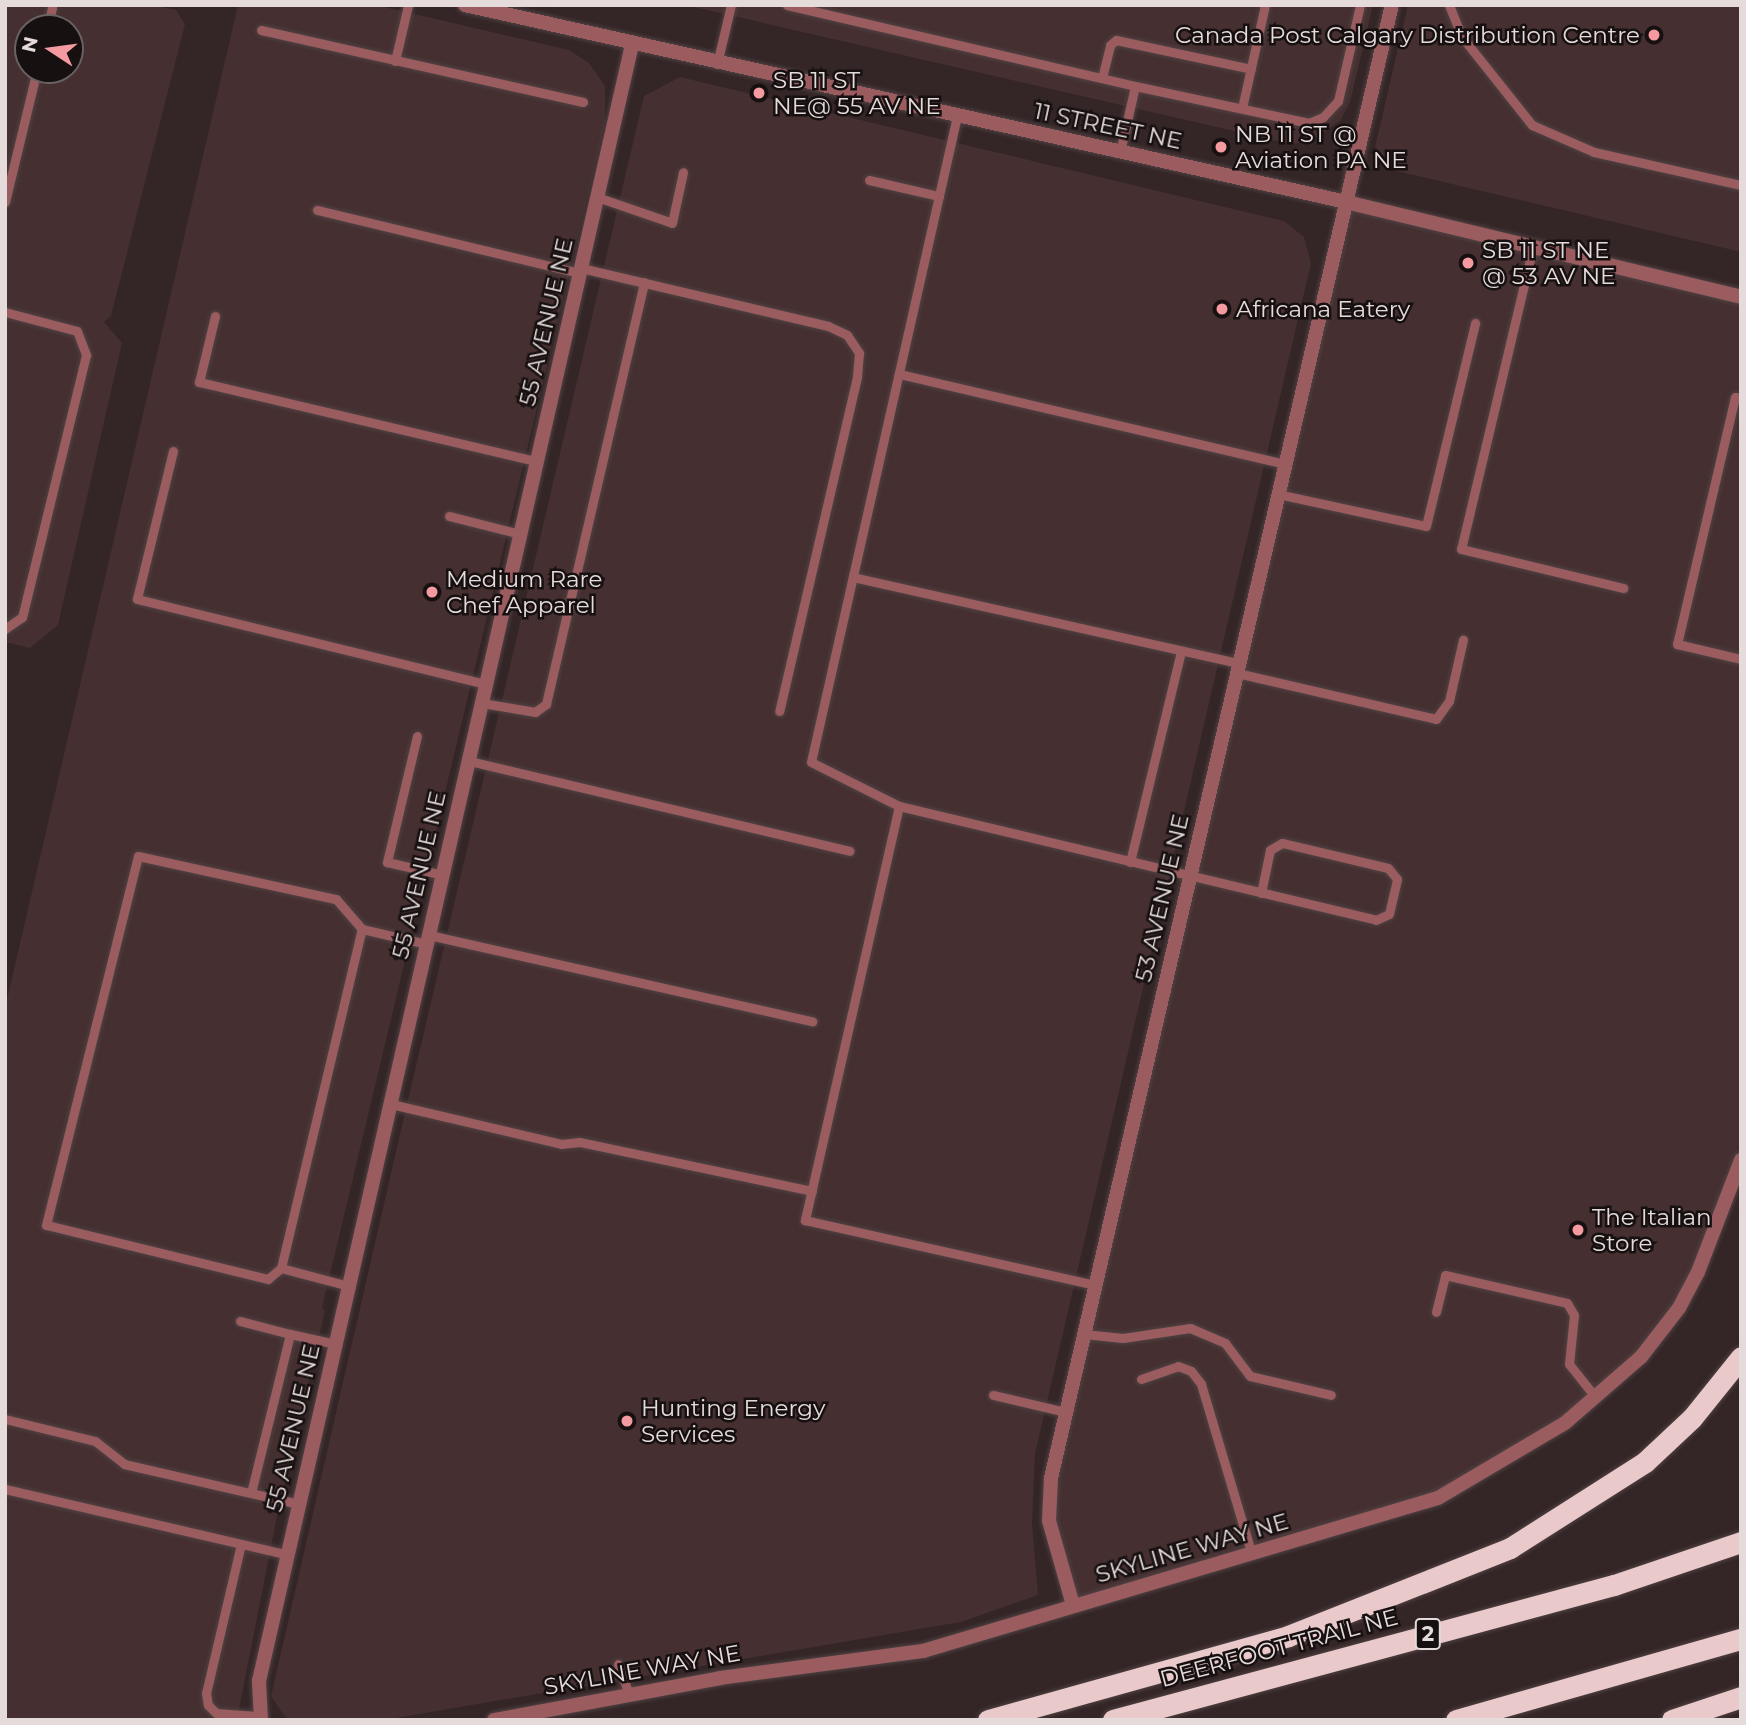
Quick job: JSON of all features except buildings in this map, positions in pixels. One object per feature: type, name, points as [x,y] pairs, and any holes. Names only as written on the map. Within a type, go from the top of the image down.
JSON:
[{"type":"highway","points":[[988,1720],[1288,1636],[1510,1548],[1645,1462],[1692,1418],[1741,1357]]},
{"type":"highway","name":"DEERFOOT TRAIL NE","points":[[1113,1720],[1614,1585],[1741,1542]]},
{"type":"highway","points":[[1455,1720],[1741,1639]]},
{"type":"highway","points":[[1672,1720],[1741,1697]]},
{"type":"street","name":"11 STREET NE","points":[[465,5],[632,45],[1346,202],[1741,297]]},
{"type":"street","name":"53 AVENUE NE","points":[[1073,1605],[1049,1521],[1051,1478],[1392,5]]},
{"type":"street","name":"55 AVENUE NE","points":[[260,1718],[259,1681],[632,45]]},
{"type":"street","name":"SKYLINE WAY NE","points":[[494,1720],[629,1695],[923,1651],[1438,1498],[1509,1458],[1596,1398],[1641,1357],[1682,1303],[1741,1160]]},
{"type":"lane","points":[[395,61],[408,5]]},
{"type":"lane","points":[[717,64],[731,5]]},
{"type":"lane","points":[[787,5],[1135,86],[1309,122],[1323,117],[1338,101],[1360,5]]},
{"type":"lane","points":[[1242,108],[1265,5]]},
{"type":"lane","points":[[1449,5],[1462,37],[1532,125],[1594,152],[1741,185]]},
{"type":"lane","points":[[50,14],[52,8]]},
{"type":"lane","points":[[261,30],[583,102]]},
{"type":"lane","points":[[1102,78],[1110,45],[1116,40],[1251,69]]},
{"type":"lane","points":[[5,202],[34,84]]},
{"type":"lane","points":[[1120,152],[1135,86]]},
{"type":"lane","points":[[957,116],[811,762],[899,806],[1130,862],[1190,876],[1261,893],[1376,920],[1389,914],[1397,879],[1388,868],[1282,843],[1270,850],[1261,893]]},
{"type":"lane","points":[[597,197],[672,223],[683,172]]},
{"type":"lane","points":[[869,180],[939,196]]},
{"type":"lane","points":[[317,210],[644,282],[828,326],[847,335],[859,353],[857,377],[779,711]]},
{"type":"lane","points":[[1533,247],[1461,549],[1623,587]]},
{"type":"lane","points":[[482,703],[522,712],[535,712],[547,704],[644,282]]},
{"type":"lane","points":[[5,312],[77,331],[86,355],[22,617],[5,629]]},
{"type":"lane","points":[[215,316],[199,382],[537,461]]},
{"type":"lane","points":[[1278,494],[1426,526],[1475,323]]},
{"type":"lane","points":[[898,374],[1285,464]]},
{"type":"lane","points":[[1741,398],[1735,397],[1677,644],[1741,659]]},
{"type":"lane","points":[[173,451],[137,599],[486,684]]},
{"type":"lane","points":[[449,516],[520,534]]},
{"type":"lane","points":[[853,577],[1181,651],[1436,719],[1449,701],[1463,640]]},
{"type":"lane","points":[[1130,862],[1181,651]]},
{"type":"lane","points":[[417,736],[387,862],[443,875]]},
{"type":"lane","points":[[469,761],[849,851]]},
{"type":"lane","points":[[899,806],[806,1220],[1095,1285]]},
{"type":"lane","points":[[362,929],[281,1268],[268,1279],[46,1225],[138,856],[336,899],[362,929],[428,939],[812,1021]]},
{"type":"lane","points":[[391,1104],[561,1144],[580,1142],[813,1191]]},
{"type":"lane","points":[[281,1268],[349,1286]]},
{"type":"lane","points":[[1436,1312],[1446,1275],[1567,1303],[1574,1315],[1569,1364],[1596,1398]]},
{"type":"lane","points":[[240,1321],[336,1343]]},
{"type":"lane","points":[[1084,1334],[1123,1338],[1190,1328],[1224,1343],[1250,1376],[1331,1395]]},
{"type":"lane","points":[[251,1493],[290,1334]]},
{"type":"lane","points":[[1141,1379],[1178,1366],[1191,1371],[1201,1384],[1252,1555]]},
{"type":"lane","points":[[993,1395],[1066,1412]]},
{"type":"lane","points":[[5,1419],[96,1441],[124,1464],[299,1504]]},
{"type":"lane","points":[[5,1489],[288,1555]]},
{"type":"lane","points":[[241,1544],[206,1693],[208,1705],[216,1713],[260,1718]]},
{"type":"lane","points":[[618,1664],[629,1695]]},
{"type":"shaded area","points":[[5,5],[151,5],[176,10],[185,24],[111,316],[104,322],[122,343],[58,625],[30,648],[5,642]]},
{"type":"shaded area","points":[[238,5],[376,5],[569,50],[589,63],[605,86],[605,123],[322,1308],[325,1311],[277,1516],[237,1720],[5,1720],[5,1008]]},
{"type":"shaded area","points":[[685,5],[1373,5],[1350,103],[1340,121],[1310,142],[1291,144]]},
{"type":"shaded area","points":[[1408,5],[1741,5],[1741,252],[1388,169],[1375,147]]},
{"type":"shaded area","points":[[680,77],[1284,221],[1304,237],[1311,263],[1035,1454],[1032,1523],[1038,1595],[961,1622],[384,1720],[295,1720],[285,1717],[271,1696],[400,1134],[644,96]]},
{"type":"shaded area","points":[[1346,202],[1741,297],[1741,1160],[1682,1303],[1605,1390],[1459,1487],[1073,1605],[1049,1521],[1051,1478]]},
{"type":"place","name":"Canada Post Calgary Distribution Centre","points":[[1654,35]]},
{"type":"place","name":"SB 11 ST NE@ 55 AV NE","points":[[759,93]]},
{"type":"place","name":"NB 11 ST @ Aviation PA NE","points":[[1221,147]]},
{"type":"place","name":"SB 11 ST NE @ 53 AV NE","points":[[1468,263]]},
{"type":"place","name":"Africana Eatery","points":[[1222,309]]},
{"type":"place","name":"Medium Rare Chef Apparel","points":[[432,592]]},
{"type":"place","name":"The Italian Store","points":[[1578,1230]]},
{"type":"place","name":"Hunting Energy Services","points":[[627,1421]]}]
